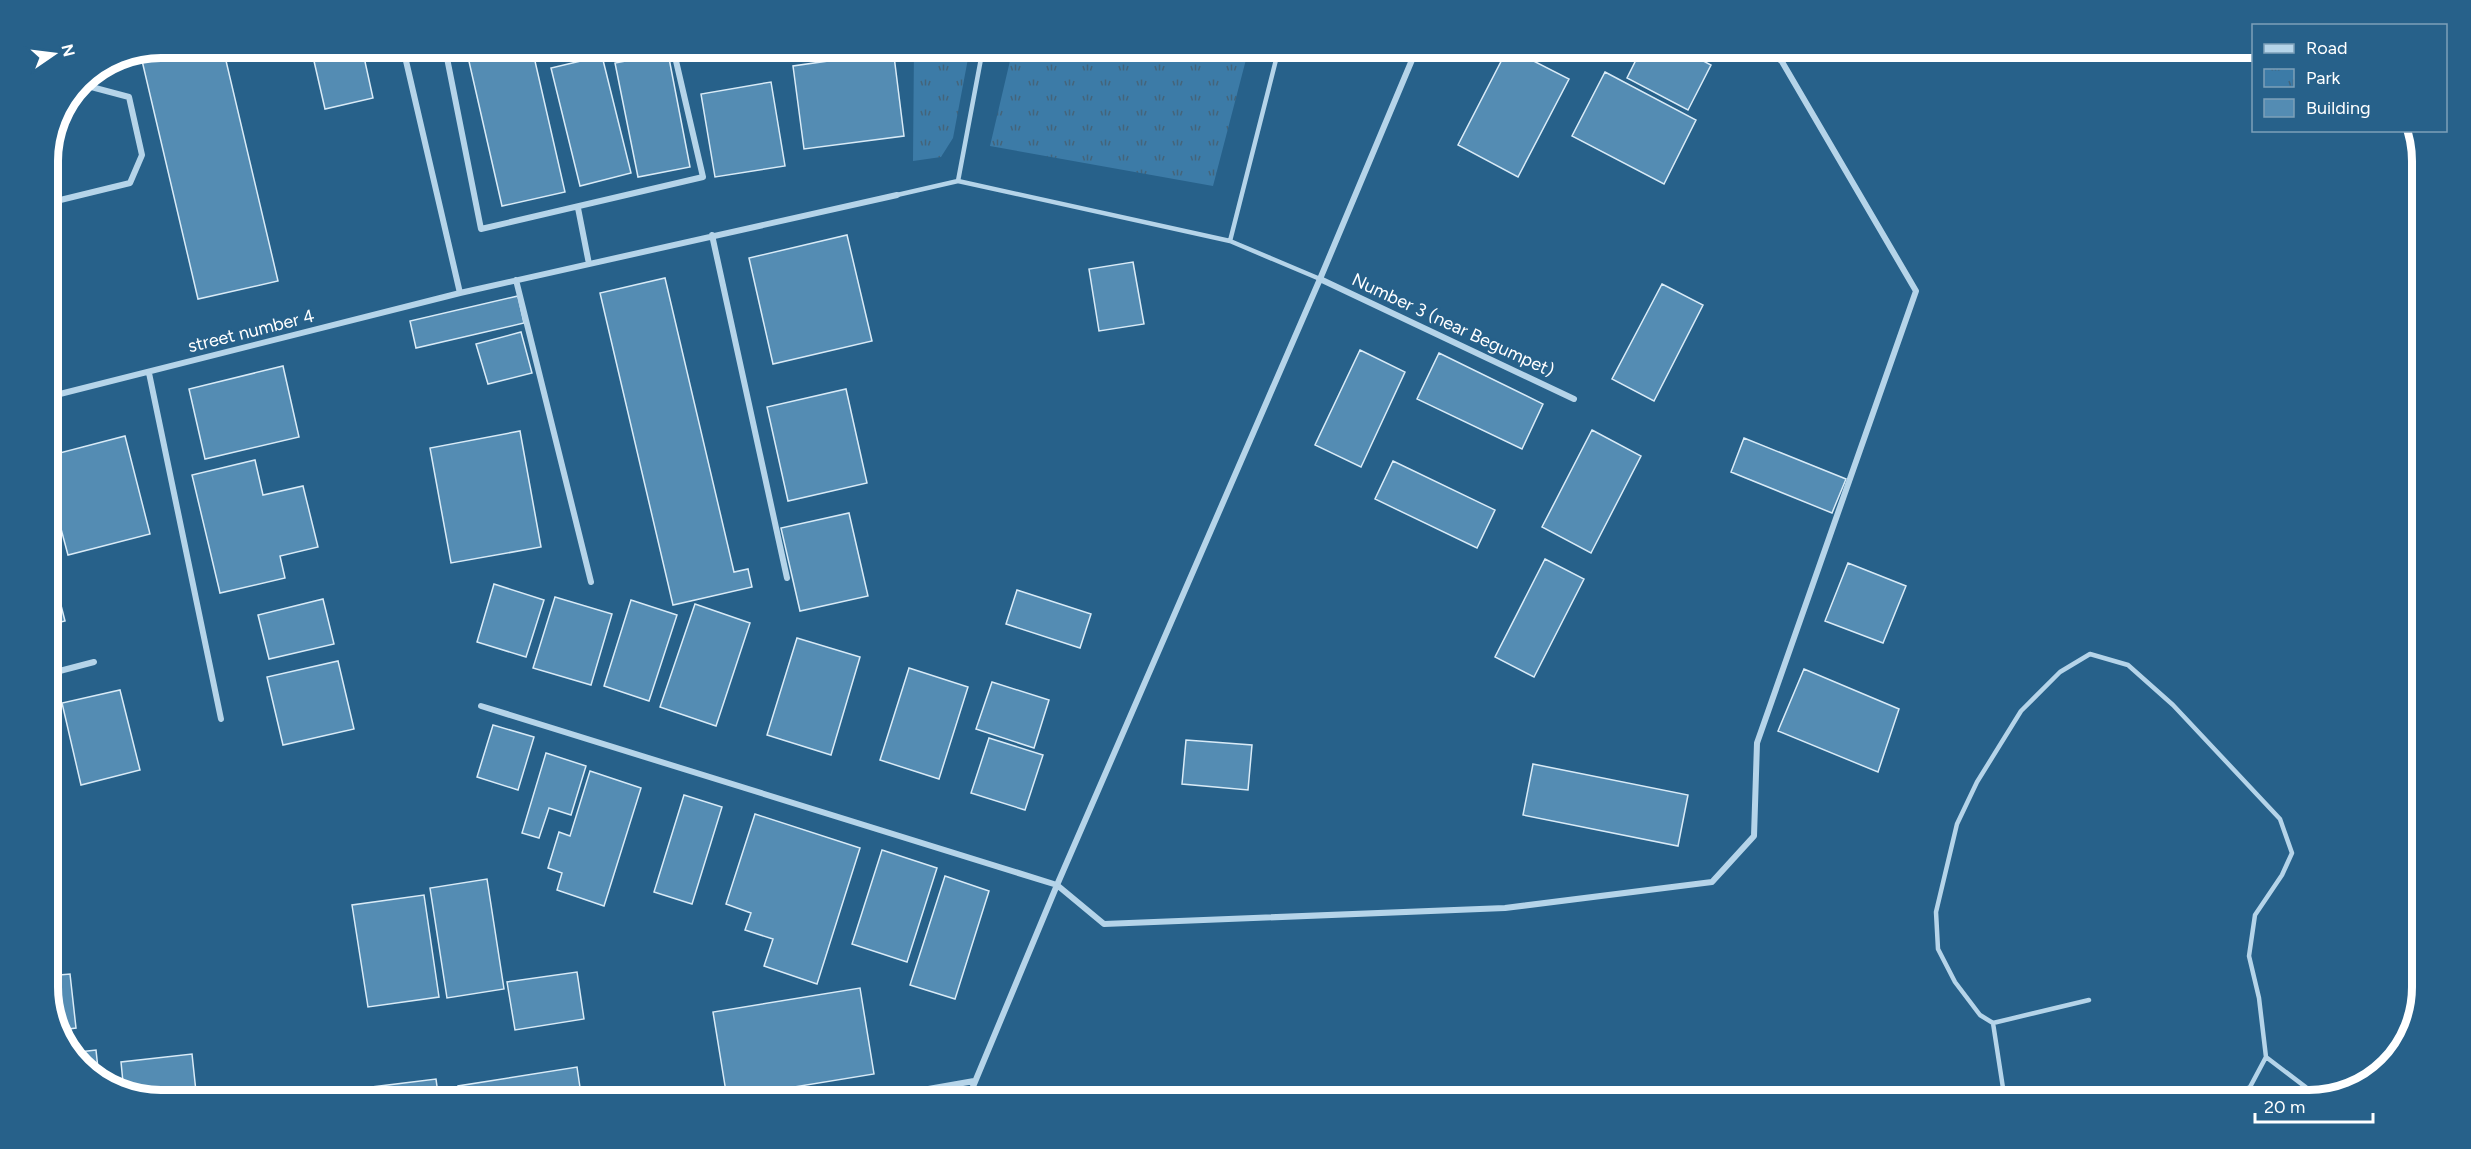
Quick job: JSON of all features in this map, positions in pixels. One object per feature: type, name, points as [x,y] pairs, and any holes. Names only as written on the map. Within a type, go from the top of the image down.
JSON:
[{"type":"street","points":[[405,58],[460,293]]},
{"type":"street","points":[[447,58],[481,229],[703,177],[675,58]]},
{"type":"street","points":[[971,1090],[1413,58]]},
{"type":"street","points":[[481,706],[1057,885],[1104,924],[1504,909],[1712,882],[1755,836],[1757,744],[1916,291],[1780,60],[1790,58]]},
{"type":"street","points":[[59,200],[130,183],[142,155],[129,98],[91,87]]},
{"type":"street","name":"street number 4","points":[[59,394],[460,293],[897,195]]},
{"type":"street","points":[[578,208],[589,264]]},
{"type":"street","points":[[712,235],[787,578]]},
{"type":"street","name":"Number 3 (near Begumpet)","points":[[1320,279],[1574,399]]},
{"type":"street","points":[[516,280],[591,582]]},
{"type":"street","points":[[149,373],[221,719]]},
{"type":"street","points":[[59,671],[94,662]]},
{"type":"street","points":[[923,1090],[974,1081]]},
{"type":"lane","points":[[958,181],[981,58]]},
{"type":"lane","points":[[1230,241],[1276,58]]},
{"type":"lane","points":[[897,195],[958,181],[1230,241],[1320,279]]},
{"type":"lane","points":[[2089,1000],[1994,1023],[1980,1015],[1955,982],[1938,949],[1936,912],[1957,824],[1977,782],[2021,711],[2060,672],[2090,654],[2128,665],[2173,705],[2280,819],[2292,853],[2282,875],[2256,915],[2249,956],[2259,998],[2266,1057],[2250,1087],[2244,1090]]},
{"type":"lane","points":[[1994,1023],[2003,1088],[2006,1090]]},
{"type":"lane","points":[[2266,1057],[2309,1090]]},
{"type":"green space","points":[[914,58],[968,58],[953,138],[941,157],[913,161]]},
{"type":"green space","points":[[1011,58],[1246,58],[1213,186],[990,146]]},
{"type":"building","points":[[225,58],[278,281],[198,299],[142,61],[148,59]]},
{"type":"building","points":[[313,58],[364,58],[373,98],[325,109]]},
{"type":"building","points":[[468,58],[534,58],[565,192],[502,206]]},
{"type":"building","points":[[602,58],[631,173],[580,186],[551,68]]},
{"type":"building","points":[[642,58],[669,58],[690,167],[638,177],[615,63]]},
{"type":"building","points":[[894,58],[904,136],[804,149],[793,66],[842,59]]},
{"type":"building","points":[[1503,58],[1528,58],[1569,79],[1518,177],[1458,145]]},
{"type":"building","points":[[1637,58],[1698,58],[1711,65],[1688,110],[1627,78]]},
{"type":"building","points":[[1605,72],[1696,120],[1664,184],[1572,136]]},
{"type":"building","points":[[771,82],[785,166],[715,177],[701,94]]},
{"type":"building","points":[[847,235],[872,341],[773,364],[749,258]]},
{"type":"building","points":[[1133,262],[1144,324],[1099,331],[1089,269]]},
{"type":"building","points":[[665,278],[734,572],[748,569],[752,587],[673,605],[600,293]]},
{"type":"building","points":[[1662,284],[1703,305],[1654,401],[1612,379]]},
{"type":"building","points":[[518,296],[524,323],[416,348],[410,321]]},
{"type":"building","points":[[521,332],[532,373],[488,384],[476,344]]},
{"type":"building","points":[[1360,350],[1405,372],[1361,467],[1315,445]]},
{"type":"building","points":[[1439,353],[1543,404],[1522,449],[1417,399]]},
{"type":"building","points":[[283,366],[299,437],[205,459],[189,389]]},
{"type":"building","points":[[846,389],[867,483],[788,501],[767,407]]},
{"type":"building","points":[[1592,430],[1641,456],[1591,553],[1542,527]]},
{"type":"building","points":[[520,431],[541,547],[451,563],[430,448]]},
{"type":"building","points":[[125,436],[150,534],[68,555],[59,521],[59,453]]},
{"type":"building","points":[[1744,438],[1846,479],[1832,513],[1731,472]]},
{"type":"building","points":[[255,460],[263,495],[303,486],[318,547],[280,556],[285,578],[220,593],[192,475]]},
{"type":"building","points":[[1393,461],[1495,510],[1477,548],[1375,499]]},
{"type":"building","points":[[849,513],[868,596],[800,611],[781,528]]},
{"type":"building","points":[[1545,559],[1584,579],[1534,677],[1495,657]]},
{"type":"building","points":[[1848,563],[1906,586],[1883,643],[1825,621]]},
{"type":"building","points":[[494,584],[544,600],[526,657],[477,642]]},
{"type":"building","points":[[1017,590],[1091,614],[1080,648],[1006,624]]},
{"type":"building","points":[[59,597],[65,621],[59,622]]},
{"type":"building","points":[[555,597],[612,614],[591,685],[533,668]]},
{"type":"building","points":[[323,599],[334,644],[269,659],[258,615]]},
{"type":"building","points":[[631,600],[677,615],[649,701],[604,686]]},
{"type":"building","points":[[695,604],[750,623],[716,726],[660,707]]},
{"type":"building","points":[[797,638],[860,657],[831,755],[767,735]]},
{"type":"building","points":[[338,661],[354,729],[283,745],[267,677]]},
{"type":"building","points":[[909,668],[968,687],[939,779],[880,760]]},
{"type":"building","points":[[1804,669],[1899,709],[1878,772],[1778,731]]},
{"type":"building","points":[[992,682],[1049,700],[1034,748],[976,729]]},
{"type":"building","points":[[120,690],[140,770],[81,785],[62,703]]},
{"type":"building","points":[[493,725],[534,737],[518,790],[477,777]]},
{"type":"building","points":[[989,738],[1043,755],[1025,810],[971,793]]},
{"type":"building","points":[[1186,740],[1252,745],[1248,790],[1182,784]]},
{"type":"building","points":[[546,753],[586,766],[571,815],[549,808],[539,838],[522,833]]},
{"type":"building","points":[[1533,764],[1688,795],[1678,846],[1523,815]]},
{"type":"building","points":[[590,771],[641,788],[604,906],[557,890],[562,873],[548,868],[559,832],[570,836]]},
{"type":"building","points":[[684,795],[722,807],[692,904],[654,892]]},
{"type":"building","points":[[755,814],[860,848],[817,984],[764,966],[773,939],[745,930],[751,913],[726,904]]},
{"type":"building","points":[[882,850],[937,868],[907,962],[852,944]]},
{"type":"building","points":[[945,876],[989,891],[955,999],[910,985]]},
{"type":"building","points":[[487,879],[504,989],[447,998],[430,888]]},
{"type":"building","points":[[424,895],[439,997],[368,1007],[352,905]]},
{"type":"building","points":[[577,972],[584,1019],[515,1030],[507,982]]},
{"type":"building","points":[[70,974],[76,1028],[67,1029],[66,1027],[59,994],[59,975]]},
{"type":"building","points":[[860,988],[874,1074],[776,1090],[726,1090],[713,1012]]},
{"type":"building","points":[[96,1050],[98,1068],[89,1060],[82,1052]]},
{"type":"building","points":[[192,1054],[196,1090],[142,1089],[123,1083],[121,1062]]},
{"type":"building","points":[[577,1067],[580,1090],[459,1090],[458,1086]]},
{"type":"building","points":[[436,1079],[438,1090],[372,1090],[372,1087]]}]
